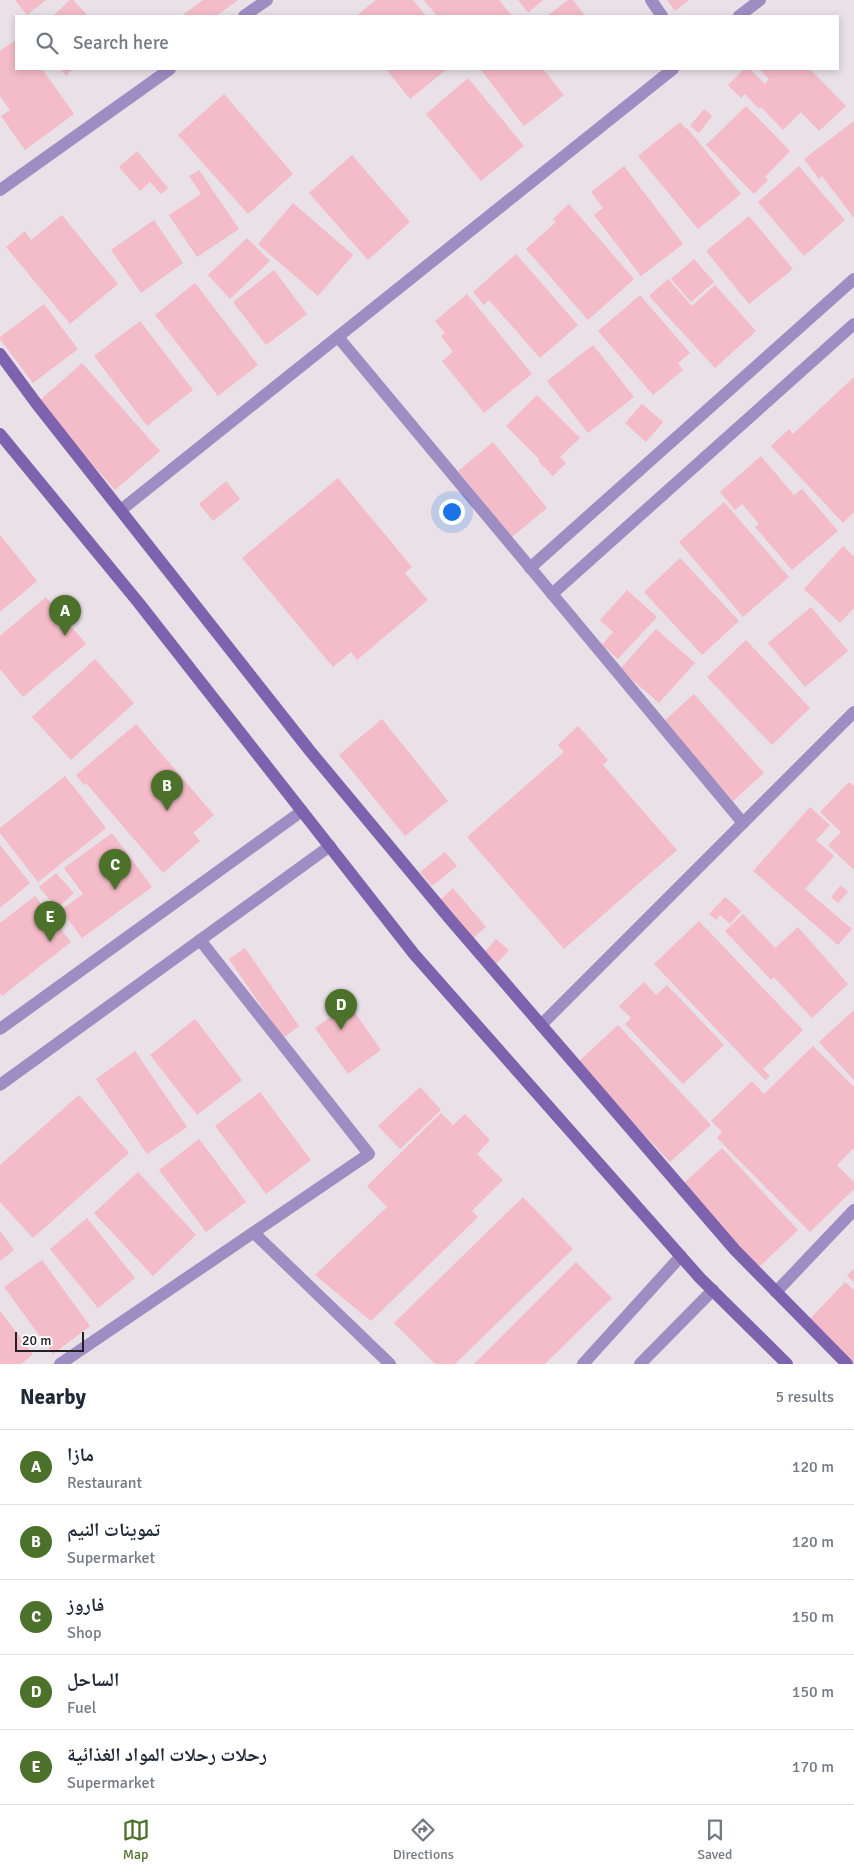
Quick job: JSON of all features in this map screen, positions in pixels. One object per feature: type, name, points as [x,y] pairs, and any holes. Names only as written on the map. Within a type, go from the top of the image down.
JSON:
[{"type":"main road","points":[[0,354],[310,751],[442,910],[735,1250],[847,1364]]},
{"type":"main road","points":[[0,434],[138,602],[414,954],[680,1256],[787,1364]]},
{"type":"street","points":[[245,15],[267,0]]},
{"type":"street","points":[[651,0],[661,15]]},
{"type":"street","points":[[740,15],[760,0]]},
{"type":"street","points":[[0,190],[169,70]]},
{"type":"street","points":[[120,510],[672,70]]},
{"type":"street","points":[[530,568],[854,279]]},
{"type":"street","points":[[552,594],[854,324]]},
{"type":"street","points":[[338,337],[743,823]]},
{"type":"street","points":[[542,1025],[854,712]]},
{"type":"street","points":[[0,1029],[302,811]]},
{"type":"street","points":[[0,1085],[330,846]]},
{"type":"street","points":[[60,1364],[369,1154],[200,940]]},
{"type":"street","points":[[776,1292],[854,1210]]},
{"type":"street","points":[[254,1233],[390,1364]]},
{"type":"street","points":[[583,1364],[680,1256]]},
{"type":"street","points":[[640,1364],[713,1290]]},
{"type":"building","points":[[15,0],[46,0],[27,15]]},
{"type":"building","points":[[70,0],[73,0],[87,15],[54,15]]},
{"type":"building","points":[[203,0],[238,0],[217,15],[184,14]]},
{"type":"building","points":[[376,0],[413,0],[425,15],[357,15]]},
{"type":"building","points":[[424,0],[499,0],[511,15],[436,15]]},
{"type":"building","points":[[518,0],[543,0],[528,13]]},
{"type":"building","points":[[568,0],[573,0],[584,15],[548,15]]},
{"type":"building","points":[[667,0],[689,0],[675,11]]},
{"type":"building","points":[[15,41],[15,70],[43,70],[74,114],[25,150],[1,116],[10,110],[0,96],[0,51]]},
{"type":"building","points":[[61,70],[72,70],[66,76]]},
{"type":"building","points":[[387,70],[446,70],[410,99]]},
{"type":"building","points":[[481,70],[544,70],[564,95],[524,126]]},
{"type":"building","points":[[743,70],[751,70],[765,84],[769,79],[760,70],[811,70],[846,106],[819,131],[801,112],[783,130],[761,107],[759,109],[745,94],[741,98],[728,85]]},
{"type":"building","points":[[468,78],[524,146],[481,181],[426,114]]},
{"type":"building","points":[[224,94],[293,174],[248,214],[178,135]]},
{"type":"building","points":[[746,106],[790,151],[765,177],[768,180],[754,194],[706,145]]},
{"type":"building","points":[[704,109],[712,116],[699,133],[690,126]]},
{"type":"building","points":[[854,121],[854,218],[822,176],[819,179],[804,159]]},
{"type":"building","points":[[680,122],[741,194],[698,229],[638,156]]},
{"type":"building","points":[[137,151],[168,188],[161,194],[150,182],[140,191],[119,167]]},
{"type":"building","points":[[352,155],[410,222],[368,260],[309,193]]},
{"type":"building","points":[[624,166],[683,244],[641,276],[594,215],[603,208],[591,192]]},
{"type":"building","points":[[799,166],[845,220],[804,256],[758,202]]},
{"type":"building","points":[[199,170],[239,229],[197,257],[169,215],[201,194],[189,176]]},
{"type":"building","points":[[293,203],[353,255],[318,296],[258,244]]},
{"type":"building","points":[[569,204],[634,279],[588,320],[526,249],[556,222],[553,219]]},
{"type":"building","points":[[62,215],[118,284],[70,324],[6,247],[25,231],[31,240]]},
{"type":"building","points":[[749,216],[793,269],[749,304],[706,251]]},
{"type":"building","points":[[154,220],[183,263],[141,293],[111,250]]},
{"type":"building","points":[[247,238],[270,261],[230,299],[208,275]]},
{"type":"building","points":[[516,254],[578,325],[540,358],[489,300],[484,305],[473,292]]},
{"type":"building","points":[[694,259],[714,282],[691,302],[671,279]]},
{"type":"building","points":[[274,270],[307,314],[266,345],[233,302]]},
{"type":"building","points":[[668,279],[692,306],[715,285],[756,331],[715,368],[649,296]]},
{"type":"building","points":[[195,283],[258,365],[218,396],[155,315]]},
{"type":"building","points":[[467,294],[532,374],[484,413],[442,361],[453,352],[441,336],[445,333],[435,321]]},
{"type":"building","points":[[640,295],[690,353],[678,363],[683,370],[653,395],[598,331]]},
{"type":"building","points":[[44,304],[78,349],[33,383],[0,337]]},
{"type":"building","points":[[140,321],[193,390],[147,426],[94,356]]},
{"type":"building","points":[[593,345],[634,397],[588,433],[547,381]]},
{"type":"building","points":[[82,363],[160,451],[115,490],[38,402]]},
{"type":"building","points":[[854,377],[854,512],[843,523],[771,446],[789,429],[793,434]]},
{"type":"building","points":[[537,395],[580,438],[560,457],[566,463],[553,476],[506,426]]},
{"type":"building","points":[[642,404],[663,422],[646,442],[625,423]]},
{"type":"building","points":[[493,442],[547,508],[512,537],[458,471]]},
{"type":"building","points":[[761,456],[794,495],[802,489],[838,531],[792,570],[755,527],[759,524],[742,504],[735,510],[720,492]]},
{"type":"building","points":[[338,478],[412,567],[405,573],[428,600],[357,660],[351,652],[333,667],[242,558]]},
{"type":"building","points":[[226,481],[240,499],[213,521],[199,504]]},
{"type":"building","points":[[724,502],[789,577],[743,617],[679,542]]},
{"type":"building","points":[[0,535],[37,581],[0,612]]},
{"type":"building","points":[[843,546],[854,557],[854,608],[840,623],[804,589]]},
{"type":"building","points":[[680,558],[739,621],[702,655],[644,592]]},
{"type":"building","points":[[627,590],[657,617],[618,659],[602,645],[613,632],[600,620]]},
{"type":"building","points":[[46,597],[86,644],[23,697],[0,669],[0,636]]},
{"type":"building","points":[[811,607],[848,651],[805,687],[768,643]]},
{"type":"building","points":[[656,629],[695,663],[659,703],[620,669]]},
{"type":"building","points":[[746,640],[810,708],[772,745],[707,677]]},
{"type":"building","points":[[95,659],[134,703],[71,760],[32,717]]},
{"type":"building","points":[[694,694],[764,773],[733,801],[663,722]]},
{"type":"building","points":[[382,719],[448,801],[405,836],[339,755]]},
{"type":"building","points":[[136,724],[214,815],[193,833],[200,841],[163,873],[86,783],[84,785],[76,775]]},
{"type":"building","points":[[578,726],[608,760],[603,765],[677,850],[564,949],[467,837],[564,752],[558,745]]},
{"type":"building","points":[[65,776],[106,828],[38,882],[0,833],[0,828]]},
{"type":"building","points":[[849,782],[854,786],[854,870],[828,845],[841,832],[820,812]]},
{"type":"building","points":[[810,807],[830,825],[816,840],[834,856],[805,889],[852,929],[838,945],[753,871]]},
{"type":"building","points":[[112,833],[152,887],[82,938],[61,910],[83,894],[64,868]]},
{"type":"building","points":[[0,845],[30,883],[0,908]]},
{"type":"building","points":[[445,852],[457,866],[432,886],[420,872]]},
{"type":"building","points":[[56,873],[74,893],[57,908],[39,887]]},
{"type":"building","points":[[841,885],[848,892],[838,903],[831,897]]},
{"type":"building","points":[[453,888],[486,927],[473,938],[440,900]]},
{"type":"building","points":[[35,896],[71,942],[2,996],[0,993],[0,923]]},
{"type":"building","points":[[725,897],[741,911],[730,924],[720,915],[716,920],[709,914]]},
{"type":"building","points":[[743,914],[775,948],[798,927],[848,984],[812,1018],[774,977],[771,980],[725,931]]},
{"type":"building","points":[[699,921],[803,1030],[763,1069],[770,1076],[765,1080],[654,964]]},
{"type":"building","points":[[496,939],[509,950],[496,964],[484,953]]},
{"type":"building","points":[[245,948],[299,1026],[283,1038],[229,959]]},
{"type":"building","points":[[644,982],[656,995],[667,985],[724,1045],[683,1084],[625,1024],[631,1018],[619,1006]]},
{"type":"building","points":[[349,1004],[381,1050],[348,1074],[315,1028]]},
{"type":"building","points":[[854,1010],[854,1080],[819,1042]]},
{"type":"building","points":[[195,1019],[242,1080],[197,1115],[150,1055]]},
{"type":"building","points":[[618,1025],[711,1125],[670,1162],[577,1063]]},
{"type":"building","points":[[813,1046],[854,1087],[854,1148],[837,1165],[854,1182],[854,1189],[810,1232],[717,1138],[722,1132],[711,1121],[752,1081],[764,1094]]},
{"type":"building","points":[[135,1051],[187,1127],[147,1154],[96,1079]]},
{"type":"building","points":[[420,1087],[441,1110],[400,1149],[378,1126]]},
{"type":"building","points":[[260,1092],[311,1160],[266,1194],[215,1126]]},
{"type":"building","points":[[79,1095],[129,1153],[33,1238],[0,1202],[0,1165]]},
{"type":"building","points":[[441,1113],[453,1125],[465,1114],[490,1140],[477,1154],[503,1180],[472,1211],[478,1217],[371,1321],[315,1275],[387,1207],[367,1186]]},
{"type":"building","points":[[199,1139],[246,1202],[206,1232],[159,1170]]},
{"type":"building","points":[[722,1148],[798,1230],[759,1267],[682,1185]]},
{"type":"building","points":[[138,1172],[196,1235],[153,1276],[94,1213]]},
{"type":"building","points":[[523,1197],[573,1249],[455,1364],[435,1364],[394,1323]]},
{"type":"building","points":[[87,1218],[135,1278],[98,1308],[50,1249]]},
{"type":"building","points":[[0,1231],[14,1250],[0,1261]]},
{"type":"building","points":[[42,1260],[90,1326],[53,1354],[4,1287]]},
{"type":"building","points":[[576,1262],[612,1298],[545,1364],[474,1364]]},
{"type":"building","points":[[854,1268],[854,1282],[847,1276]]},
{"type":"building","points":[[845,1282],[854,1290],[854,1364],[809,1320]]},
{"type":"building","points":[[0,1311],[33,1354],[21,1364],[0,1364]]},
{"type":"place","name":"مازا","points":[[65,636]]},
{"type":"place","name":"تموينات النيم","points":[[167,811]]},
{"type":"place","name":"فاروز","points":[[115,890]]},
{"type":"place","name":"رحلات رحلات المواد الغذائية","points":[[50,942]]},
{"type":"place","name":"الساحل","points":[[341,1030]]}]
